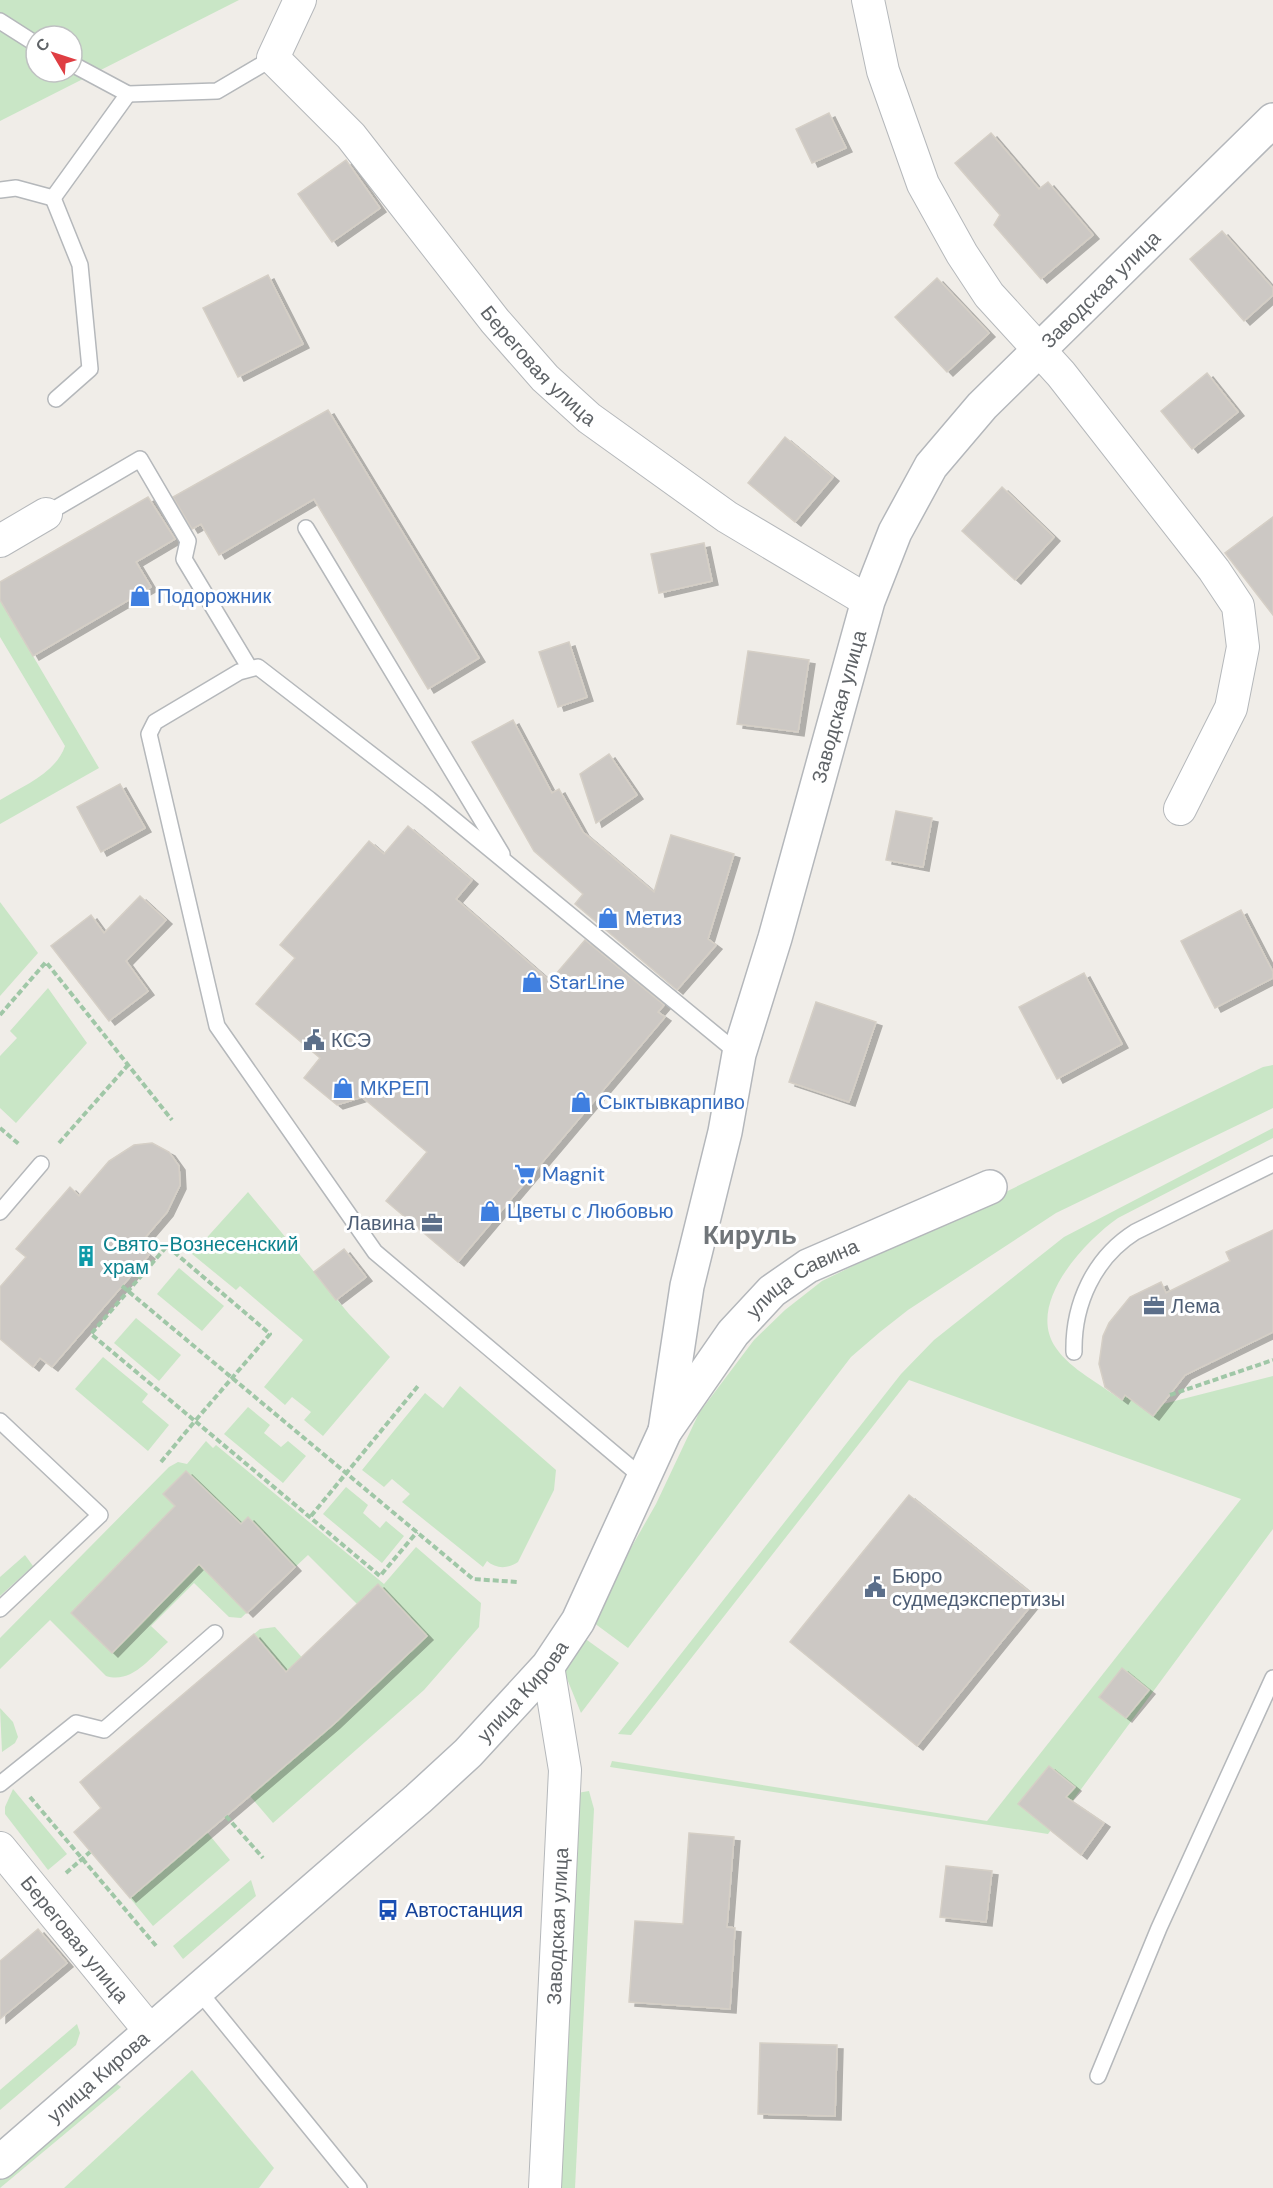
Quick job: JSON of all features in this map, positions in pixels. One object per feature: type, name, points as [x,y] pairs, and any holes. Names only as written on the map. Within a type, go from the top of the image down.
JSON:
[{"type":"street","points":[[273,58],[300,0]]},
{"type":"street","points":[[868,0],[883,71],[923,184],[962,254],[989,296],[1062,374],[1113,439],[1215,570],[1238,606],[1243,647],[1231,708],[1180,809]]},
{"type":"street","name":"Береговая улица","points":[[273,58],[351,136],[495,321],[552,384],[590,418],[728,517],[868,602]]},
{"type":"street","name":"Заводская улица","points":[[665,1431],[687,1286],[725,1132],[739,1054],[775,938],[868,602],[895,532],[931,466],[982,406],[1273,120]]},
{"type":"street","points":[[0,541],[45,514]]},
{"type":"street","name":"улица Савина","points":[[665,1431],[734,1333],[772,1291],[808,1266],[990,1187]]},
{"type":"street","name":"улица Кирова","points":[[0,2162],[306,1898],[468,1753],[548,1666],[578,1621],[665,1431]]},
{"type":"street","name":"Заводская улица","points":[[545,2188],[565,1770],[548,1666]]},
{"type":"street","name":"Береговая улица","points":[[0,1848],[150,2031]]},
{"type":"lane","points":[[0,21],[24,36]]},
{"type":"lane","points":[[84,70],[128,94],[218,91],[273,58]]},
{"type":"lane","points":[[54,198],[128,94]]},
{"type":"lane","points":[[0,190],[16,188],[54,198]]},
{"type":"lane","points":[[54,198],[80,265],[90,369],[56,399]]},
{"type":"lane","points":[[45,514],[140,459],[188,540],[184,560],[249,667]]},
{"type":"lane","points":[[306,528],[508,864]]},
{"type":"lane","points":[[643,1479],[375,1252],[218,1026],[149,734],[155,722],[249,667],[258,667],[429,799],[739,1054]]},
{"type":"lane","points":[[0,1212],[41,1164]]},
{"type":"lane","points":[[1074,1352],[1079,1305],[1099,1267],[1116,1246],[1135,1232],[1273,1164]]},
{"type":"lane","points":[[0,1421],[100,1515],[0,1609]]},
{"type":"lane","points":[[6,1779],[76,1723],[104,1730],[215,1633]]},
{"type":"lane","points":[[1098,2076],[1159,1928],[1273,1678]]},
{"type":"lane","points":[[198,1990],[359,2188]]},
{"type":"path","points":[[0,1015],[46,962],[172,1120]]},
{"type":"path","points":[[41,1164],[128,1065]]},
{"type":"path","points":[[161,1462],[195,1421],[270,1334],[167,1246],[91,1334],[195,1421],[311,1516],[380,1576],[417,1532]]},
{"type":"path","points":[[122,1286],[473,1579],[517,1582]]},
{"type":"path","points":[[1170,1395],[1273,1360]]},
{"type":"path","points":[[311,1516],[418,1386]]},
{"type":"path","points":[[6,1779],[157,1947]]},
{"type":"path","points":[[226,1816],[263,1858]]},
{"type":"green space","points":[[0,0],[239,0],[84,78],[84,24],[24,24],[24,84],[73,84],[0,121]]},
{"type":"green space","points":[[0,600],[99,768],[0,824],[0,800],[47,771],[61,755],[65,746],[0,637]]},
{"type":"green space","points":[[0,902],[38,953],[0,996]]},
{"type":"green space","points":[[48,988],[87,1043],[16,1123],[0,1108],[0,1056],[17,1038],[10,1031]]},
{"type":"green space","points":[[1273,1065],[1273,1108],[1056,1213],[908,1310],[851,1357],[628,1648],[590,1620],[656,1504],[699,1413],[754,1340],[785,1310],[822,1281],[1263,1067]]},
{"type":"green space","points":[[1273,1128],[1273,1138],[1118,1218],[1090,1242],[1076,1258],[1063,1275],[1053,1294],[1048,1312],[1048,1331],[1062,1356],[1121,1400],[1125,1395],[1153,1416],[1163,1404],[1273,1376],[1273,1529],[1048,1834],[610,1767],[612,1761],[987,1821],[1241,1499],[909,1380],[631,1735],[618,1734],[901,1374],[934,1340],[1064,1237]]},
{"type":"green space","points":[[248,1192],[349,1314],[390,1357],[323,1436],[304,1420],[311,1412],[292,1397],[285,1405],[264,1387],[303,1340],[240,1286],[236,1290],[192,1254]]},
{"type":"green space","points":[[179,1268],[224,1306],[202,1331],[157,1294]]},
{"type":"green space","points":[[136,1318],[181,1355],[159,1381],[114,1343]]},
{"type":"green space","points":[[103,1357],[148,1394],[142,1402],[169,1425],[148,1451],[75,1389]]},
{"type":"green space","points":[[460,1386],[556,1470],[554,1490],[518,1562],[510,1566],[498,1567],[487,1561],[483,1567],[402,1502],[410,1494],[392,1479],[384,1487],[362,1470],[425,1393],[443,1408]]},
{"type":"green space","points":[[248,1407],[270,1425],[264,1433],[281,1447],[288,1441],[306,1456],[283,1483],[224,1434]]},
{"type":"green space","points":[[206,1441],[213,1448],[216,1445],[384,1584],[416,1547],[481,1603],[479,1627],[424,1690],[273,1823],[250,1796],[332,1726],[254,1634],[260,1629],[275,1627],[329,1688],[354,1669],[372,1688],[427,1636],[378,1584],[357,1604],[308,1555],[241,1618],[229,1617],[194,1583],[151,1626],[168,1642],[140,1668],[124,1676],[106,1676],[50,1620],[0,1669],[0,1638],[169,1467],[178,1462],[187,1464]]},
{"type":"green space","points":[[346,1487],[368,1505],[363,1513],[380,1528],[386,1521],[404,1536],[382,1563],[323,1514]]},
{"type":"green space","points":[[25,1555],[33,1566],[0,1596],[0,1577]]},
{"type":"green space","points":[[580,1635],[619,1663],[581,1713],[563,1669]]},
{"type":"green space","points":[[0,1708],[13,1722],[18,1737],[15,1743],[2,1752]]},
{"type":"green space","points":[[13,1789],[67,1854],[48,1870],[5,1814],[5,1807]]},
{"type":"green space","points":[[589,1791],[594,1809],[575,2188],[555,2188],[577,1793]]},
{"type":"green space","points":[[207,1832],[230,1860],[153,1926],[130,1898]]},
{"type":"green space","points":[[251,1880],[256,1896],[183,1959],[173,1946]]},
{"type":"green space","points":[[77,2024],[80,2033],[76,2045],[0,2110],[0,2090]]},
{"type":"green space","points":[[192,2070],[274,2168],[259,2188],[64,2188]]},
{"type":"green space","points":[[113,2081],[121,2087],[0,2188],[0,2173]]},
{"type":"building","points":[[829,113],[846,148],[812,163],[796,129]]},
{"type":"building","points":[[991,133],[1039,189],[1048,182],[1093,235],[1041,279],[994,225],[1000,215],[955,163]]},
{"type":"building","points":[[346,160],[380,208],[332,242],[298,194]]},
{"type":"building","points":[[1222,231],[1273,288],[1273,295],[1244,321],[1190,259]]},
{"type":"building","points":[[268,275],[303,344],[238,377],[203,308]]},
{"type":"building","points":[[937,278],[989,333],[947,372],[895,317]]},
{"type":"building","points":[[1207,373],[1238,412],[1192,449],[1161,411]]},
{"type":"building","points":[[328,410],[479,658],[428,689],[314,499],[219,555],[201,524],[192,529],[173,497]]},
{"type":"building","points":[[785,437],[833,477],[795,522],[748,483]]},
{"type":"building","points":[[1002,487],[1054,537],[1015,580],[962,531]]},
{"type":"building","points":[[148,497],[175,539],[136,562],[151,587],[33,656],[0,600],[0,582]]},
{"type":"building","points":[[1273,517],[1273,615],[1225,553]]},
{"type":"building","points":[[704,543],[712,581],[659,593],[651,554]]},
{"type":"building","points":[[569,642],[587,697],[558,707],[539,652]]},
{"type":"building","points":[[748,651],[809,660],[798,732],[737,724]]},
{"type":"building","points":[[513,720],[552,793],[559,789],[583,832],[654,892],[671,835],[734,854],[708,939],[716,945],[677,990],[575,904],[583,894],[534,851],[472,742]]},
{"type":"building","points":[[609,754],[637,795],[596,823],[580,774]]},
{"type":"building","points":[[120,784],[145,828],[101,852],[77,807]]},
{"type":"building","points":[[896,811],[932,818],[923,867],[886,860]]},
{"type":"building","points":[[408,826],[472,880],[456,899],[550,981],[585,940],[664,1005],[658,1012],[665,1017],[458,1262],[386,1201],[427,1152],[362,1097],[337,1105],[304,1078],[320,1058],[256,1004],[295,958],[280,945],[369,841],[384,854]]},
{"type":"building","points":[[140,896],[166,920],[126,961],[148,991],[109,1021],[51,946],[91,915],[104,933]]},
{"type":"building","points":[[1241,910],[1273,972],[1273,978],[1215,1008],[1181,941]]},
{"type":"building","points":[[1084,973],[1122,1044],[1057,1079],[1019,1007]]},
{"type":"building","points":[[816,1002],[876,1022],[849,1102],[789,1082]]},
{"type":"building","name":"Свято-Вознесенский храм","points":[[152,1143],[169,1152],[179,1166],[180,1185],[167,1212],[138,1246],[149,1255],[52,1367],[40,1358],[33,1367],[0,1339],[0,1287],[26,1257],[16,1249],[70,1187],[79,1196],[109,1161],[134,1145]]},
{"type":"building","points":[[1273,1230],[1273,1332],[1185,1375],[1153,1416],[1125,1395],[1122,1400],[1105,1387],[1099,1364],[1103,1336],[1109,1323],[1130,1297],[1161,1282],[1166,1293],[1230,1261],[1226,1252]]},
{"type":"building","points":[[344,1249],[366,1277],[336,1300],[314,1272]]},
{"type":"building","points":[[186,1471],[241,1524],[248,1517],[295,1567],[247,1613],[199,1564],[112,1653],[71,1613],[175,1506],[163,1494]]},
{"type":"building","points":[[909,1495],[1037,1598],[917,1746],[790,1642]]},
{"type":"building","points":[[378,1584],[427,1636],[334,1724],[130,1898],[74,1832],[101,1808],[80,1782],[254,1634],[286,1672]]},
{"type":"building","points":[[1122,1668],[1149,1690],[1126,1718],[1099,1697]]},
{"type":"building","points":[[1049,1766],[1075,1787],[1066,1797],[1104,1823],[1081,1855],[1018,1804]]},
{"type":"building","points":[[689,1833],[734,1837],[727,1927],[735,1928],[730,2009],[629,2002],[635,1921],[683,1924]]},
{"type":"building","points":[[946,1866],[992,1871],[986,1922],[940,1917]]},
{"type":"building","points":[[38,1929],[67,1963],[0,2019],[0,1961]]},
{"type":"building","points":[[760,2043],[837,2045],[835,2116],[758,2114]]},
{"type":"place","name":"Подорожник","points":[[140,596]]},
{"type":"place","name":"Метиз","points":[[608,918]]},
{"type":"place","name":"StarLine","points":[[532,982]]},
{"type":"place","name":"КСЭ","points":[[314,1040]]},
{"type":"place","name":"МКРЕП","points":[[343,1088]]},
{"type":"place","name":"Сыктывкарпиво","points":[[581,1102]]},
{"type":"place","name":"Magnit","points":[[525,1174]]},
{"type":"place","name":"Цветы с Любовью","points":[[490,1211]]},
{"type":"place","name":"Лавина","points":[[432,1223]]},
{"type":"place","name":"Свято-Вознесенский храм","points":[[86,1256]]},
{"type":"place","name":"Лема","points":[[1154,1306]]},
{"type":"place","name":"Бюро судмедэкспертизы","points":[[875,1587]]},
{"type":"place","name":"Автостанция","points":[[388,1910]]},
{"type":"district","name":"Кируль","points":[[750,1235]]}]
